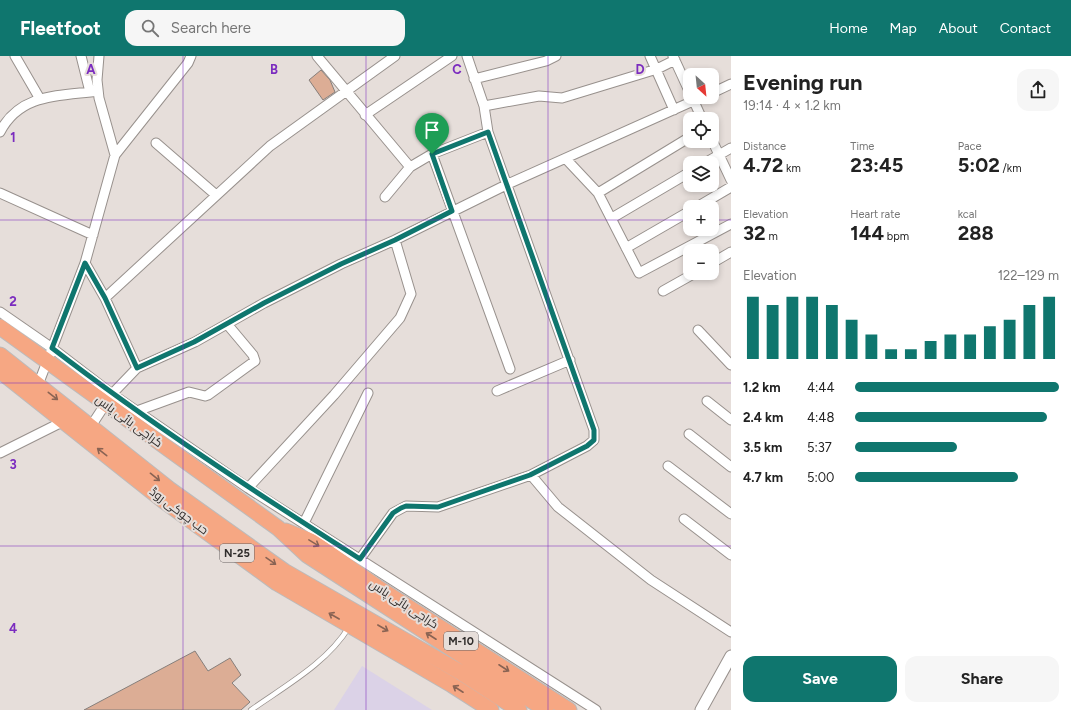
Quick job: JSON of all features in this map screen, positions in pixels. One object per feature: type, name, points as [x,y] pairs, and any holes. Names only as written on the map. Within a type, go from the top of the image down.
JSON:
[{"type":"highway","name":"کراچی بائی پاس","points":[[0,327],[50,355],[278,528],[307,555],[352,570],[569,710]]},
{"type":"highway","points":[[0,355],[169,489],[284,570],[460,672],[519,710]]},
{"type":"highway","name":"حب چوکی روڈ","points":[[0,371],[164,501],[277,583],[452,685],[491,710]]},
{"type":"highway","name":"کراچی بائی پاس","points":[[352,570],[546,710]]},
{"type":"street","points":[[15,56],[40,99]]},
{"type":"street","points":[[81,56],[115,155]]},
{"type":"street","points":[[94,92],[97,80],[99,56]]},
{"type":"street","points":[[38,385],[85,263],[115,155],[188,63],[191,56]]},
{"type":"street","points":[[317,56],[410,167]]},
{"type":"street","points":[[105,298],[270,146],[395,56]]},
{"type":"street","points":[[365,115],[452,56]]},
{"type":"street","points":[[352,570],[393,513],[401,508],[438,507],[530,475],[587,446],[594,440],[594,430],[570,360],[508,184],[488,132],[484,106],[466,56]]},
{"type":"street","points":[[474,79],[546,61],[556,56]]},
{"type":"street","points":[[650,56],[674,110]]},
{"type":"street","points":[[484,106],[538,96],[562,98],[657,69],[674,58],[683,76]]},
{"type":"street","points":[[719,90],[731,84]]},
{"type":"street","points":[[0,132],[15,111],[28,103],[40,99],[94,92]]},
{"type":"street","points":[[91,426],[108,399],[137,368],[194,342],[341,264],[395,240],[508,184],[674,110],[683,104]]},
{"type":"street","points":[[385,197],[410,167],[432,154],[488,132]]},
{"type":"street","points":[[598,193],[683,141]]},
{"type":"street","points":[[156,144],[216,195]]},
{"type":"street","points":[[715,148],[731,180]]},
{"type":"street","points":[[718,155],[731,148]]},
{"type":"street","points":[[432,154],[510,369]]},
{"type":"street","points":[[566,159],[598,193],[612,218],[637,272],[641,274],[731,224]]},
{"type":"street","points":[[612,218],[683,176]]},
{"type":"street","points":[[709,200],[731,187]]},
{"type":"street","points":[[0,193],[93,235]]},
{"type":"street","points":[[626,248],[683,215]]},
{"type":"street","points":[[248,488],[334,395],[400,318],[411,294],[395,240]]},
{"type":"street","points":[[719,259],[731,252]]},
{"type":"street","points":[[85,263],[105,298],[137,368]]},
{"type":"street","points":[[664,291],[683,280]]},
{"type":"street","points":[[0,312],[50,355]]},
{"type":"street","points":[[137,411],[190,392],[208,396],[255,361],[254,355],[227,324]]},
{"type":"street","points":[[698,330],[731,365]]},
{"type":"street","points":[[497,391],[570,360]]},
{"type":"street","points":[[304,523],[368,393]]},
{"type":"street","points":[[108,399],[137,411],[248,488],[304,523],[352,570],[596,710]]},
{"type":"street","points":[[707,401],[731,420]]},
{"type":"street","points":[[0,454],[64,421]]},
{"type":"street","points":[[689,434],[731,467]]},
{"type":"street","points":[[668,466],[731,514]]},
{"type":"street","points":[[530,475],[558,507],[651,580],[731,632]]},
{"type":"street","points":[[684,519],[731,555]]},
{"type":"street","points":[[701,710],[731,656]]},
{"type":"lane","points":[[251,710],[306,671],[339,643],[350,626]]},
{"type":"shaded area","points":[[362,666],[432,710],[334,710]]},
{"type":"building","points":[[321,70],[330,80],[335,92],[323,100],[309,80]]},
{"type":"building","points":[[195,651],[208,671],[230,658],[241,675],[232,683],[250,702],[241,710],[84,710]]},
{"type":"route","points":[[488,132],[508,184],[594,430],[594,440],[587,446],[530,475],[438,507],[422,508],[406,506],[401,508],[393,513],[360,559],[248,488],[112,394],[52,348],[85,263],[105,298],[137,368],[194,342],[264,303],[452,211],[432,154],[488,132]]}]
